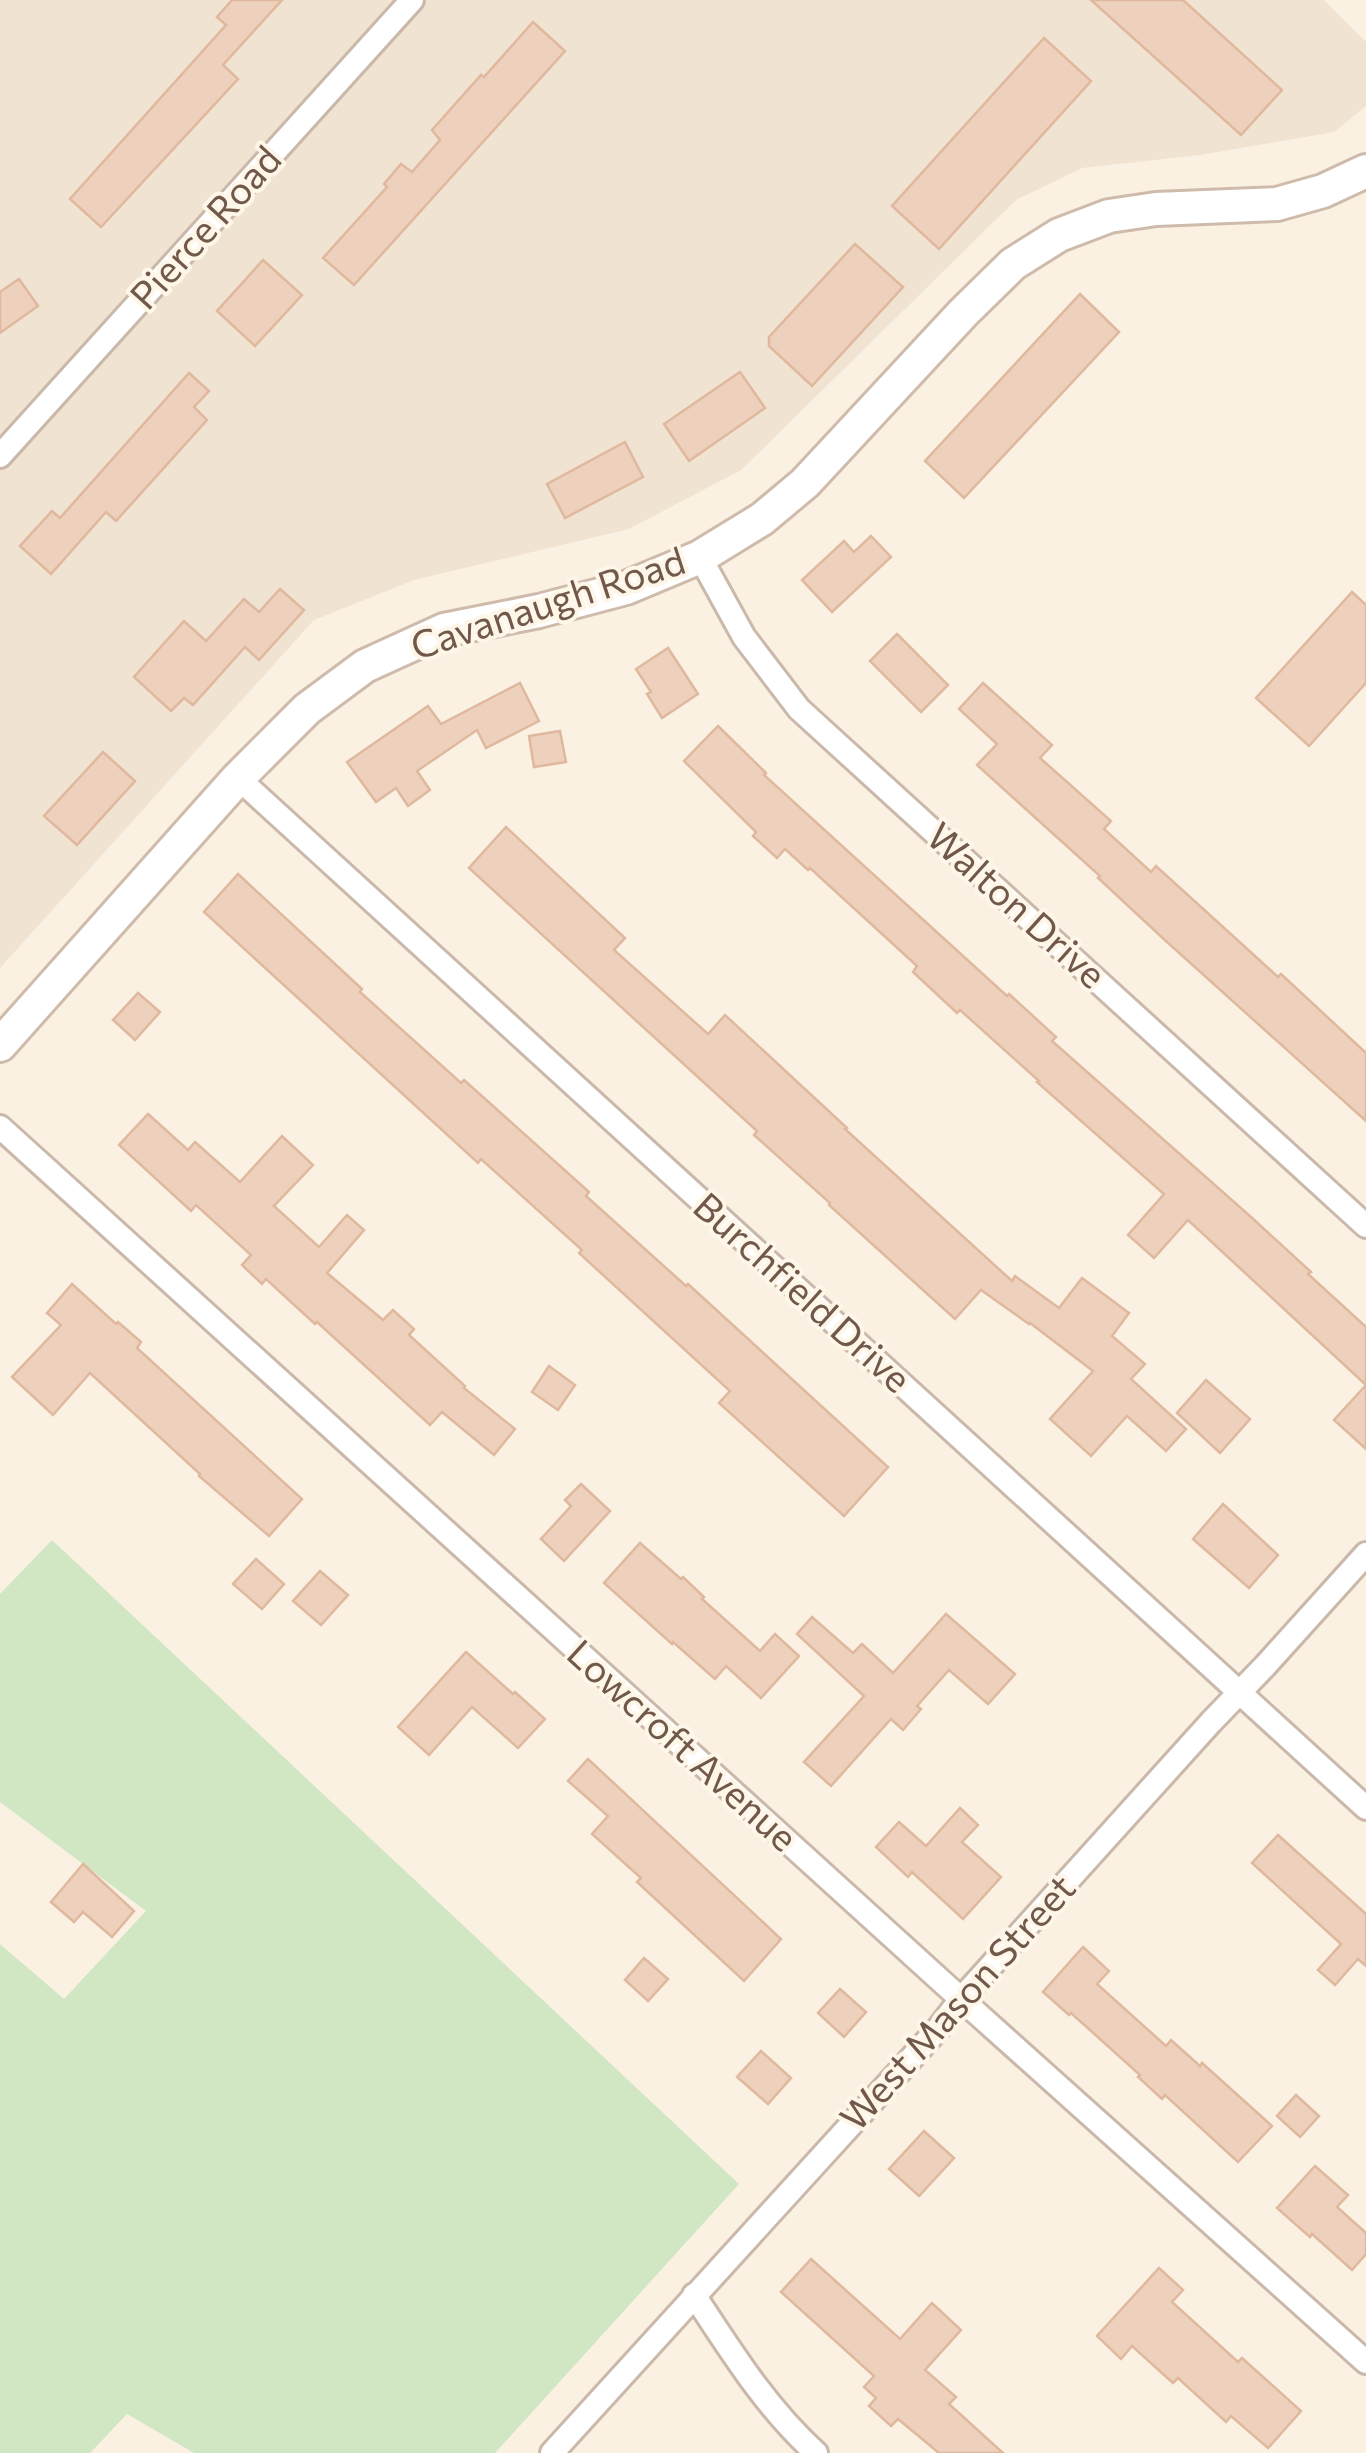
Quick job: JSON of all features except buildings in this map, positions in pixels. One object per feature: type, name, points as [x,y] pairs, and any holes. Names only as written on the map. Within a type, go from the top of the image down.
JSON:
[{"type":"street","name":"Pierce Road","points":[[0,456],[412,0]]},
{"type":"street","name":"Cavanaugh Road","points":[[0,1045],[238,778],[307,709],[365,666],[444,630],[626,588],[700,557],[762,519],[805,483],[1013,264],[1059,235],[1109,216],[1156,209],[1276,204],[1323,192],[1366,171]]},
{"type":"street","name":"Walton Drive","points":[[700,557],[744,637],[799,710],[1366,1226]]},
{"type":"street","name":"Burchfield Drive","points":[[238,778],[1366,1808]]},
{"type":"street","name":"Lowcroft Avenue","points":[[0,1127],[960,1999],[1366,2362]]},
{"type":"street","name":"West Mason Street","points":[[552,2453],[1366,1554]]},
{"type":"street","points":[[694,2295],[759,2393],[816,2453]]},
{"type":"shaded area","points":[[0,0],[1324,0],[1366,42],[1366,106],[1334,132],[1200,155],[1082,168],[1016,200],[741,470],[629,529],[414,580],[314,620],[0,968]]},
{"type":"green space","points":[[52,1540],[739,2184],[495,2453],[194,2453],[127,2414],[90,2453],[0,2453],[0,1944],[64,1999],[146,1911],[0,1802],[0,1594]]}]
